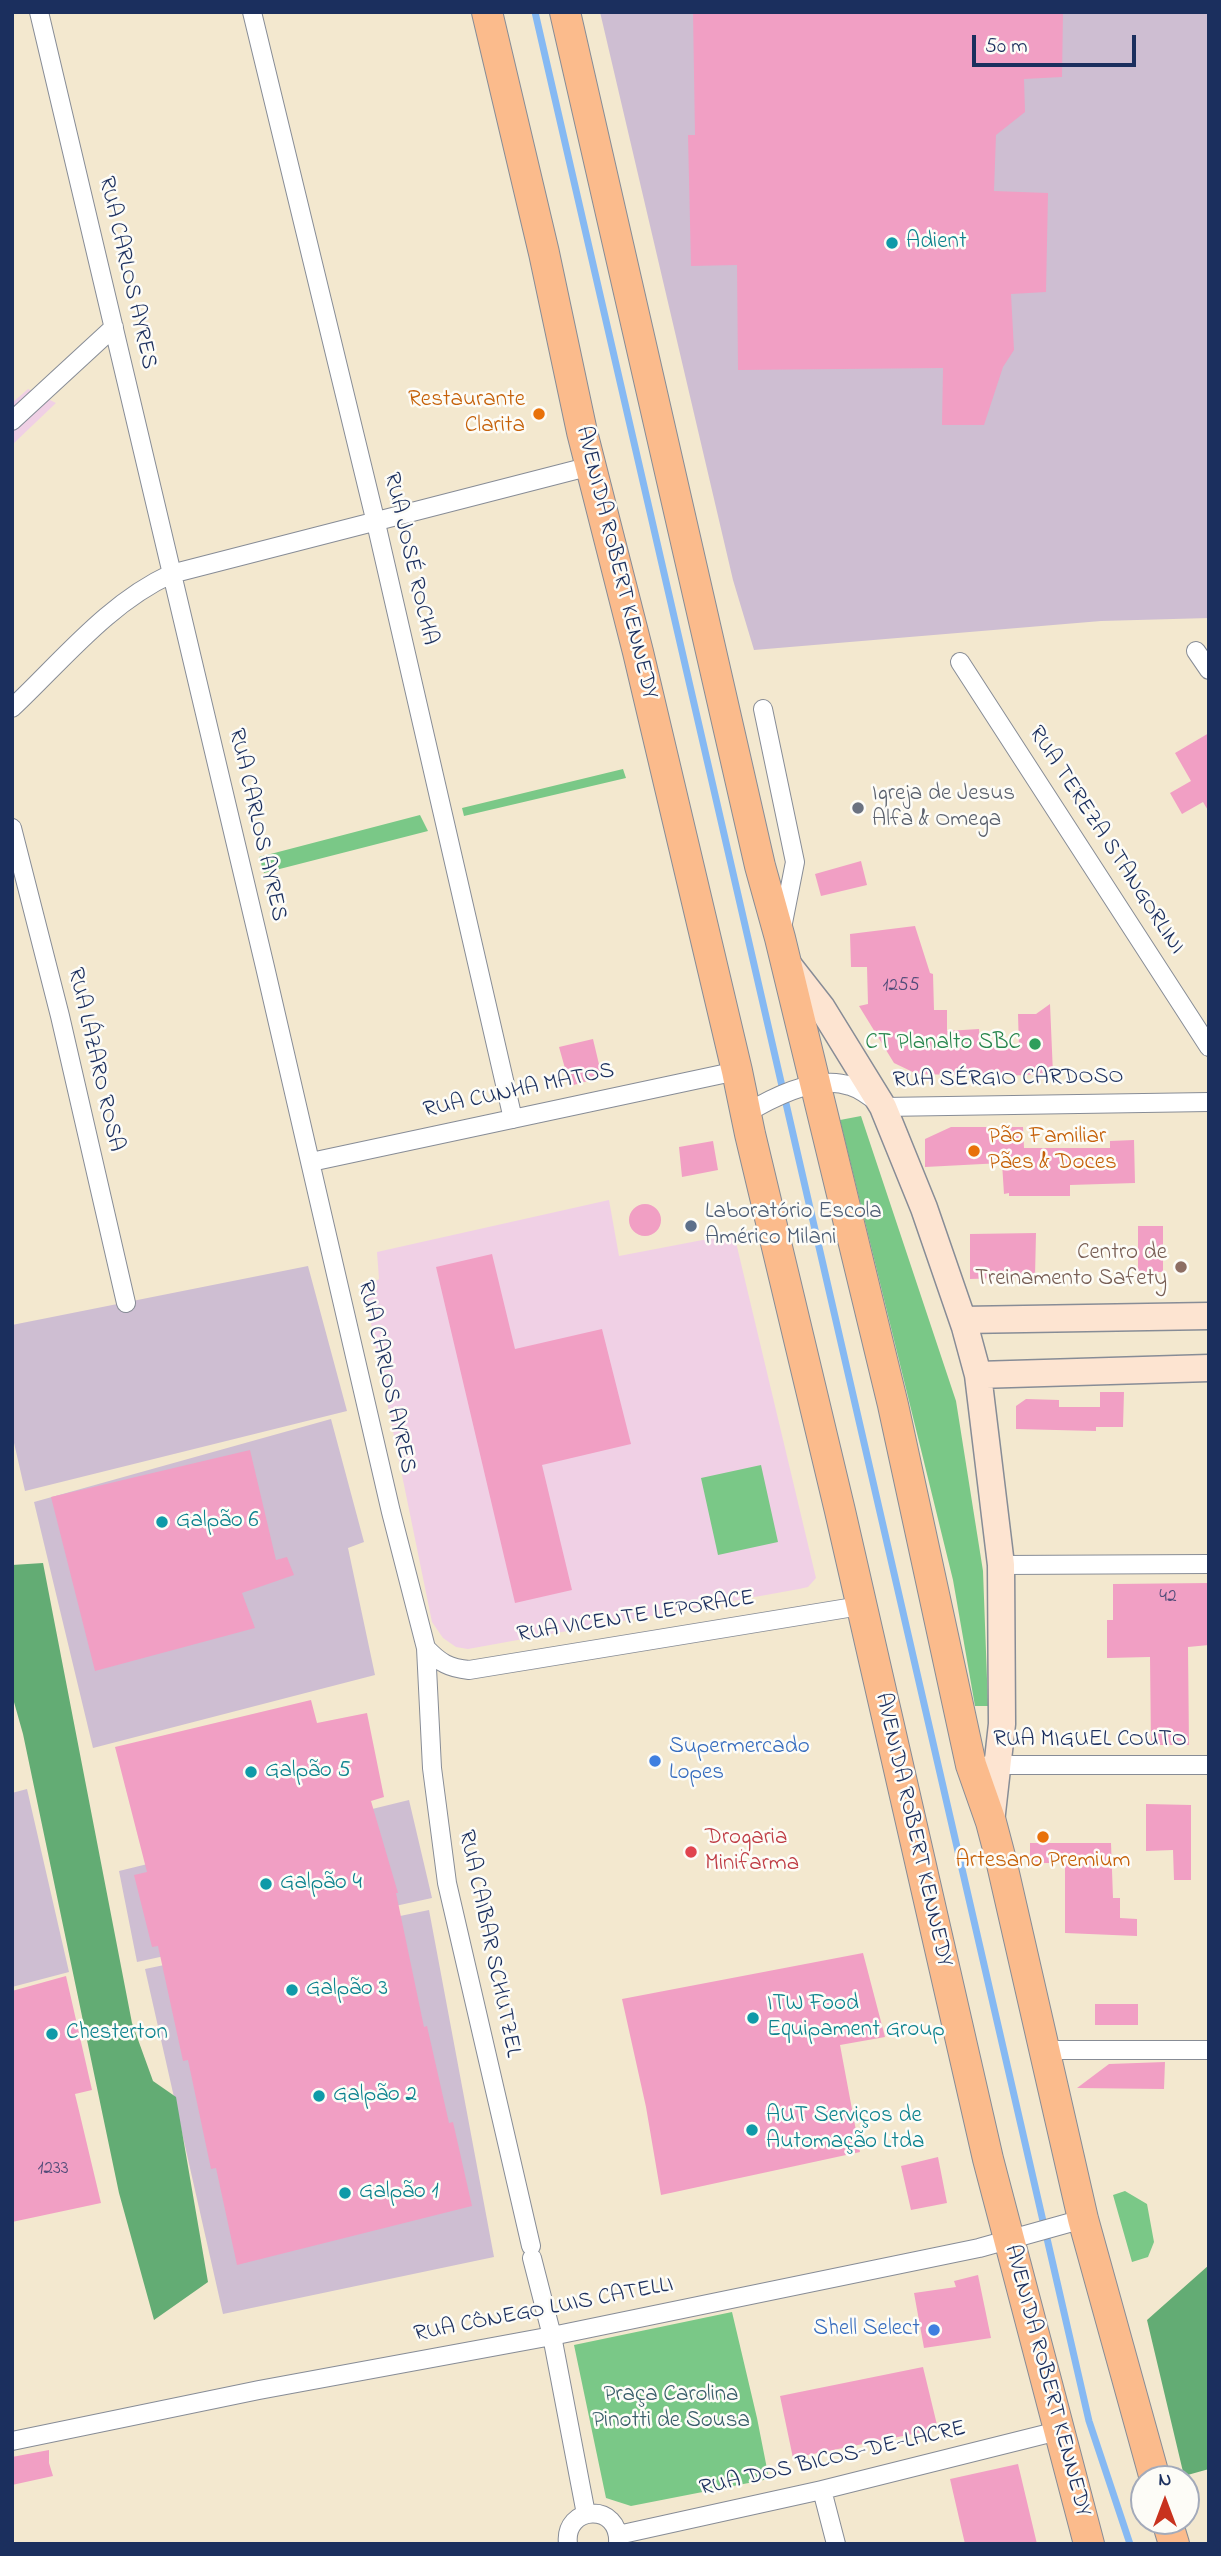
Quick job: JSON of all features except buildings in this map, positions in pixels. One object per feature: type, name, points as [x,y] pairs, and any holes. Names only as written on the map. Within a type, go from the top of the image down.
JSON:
[{"type":"main road","name":"AVENIDA ROBERT KENNEDY","points":[[487,12],[591,466],[737,1071],[752,1110],[860,1606],[1058,2431],[1089,2544]]},
{"type":"main road","points":[[565,12],[760,866],[783,949],[807,1087],[893,1405],[984,1765],[991,1822],[1045,2050],[1072,2221],[1150,2465]]},
{"type":"street","name":"RUA CARLOS AYRES","points":[[38,12],[391,1512],[426,1648]]},
{"type":"street","name":"RUA JOSÉ ROCHA","points":[[252,12],[376,523],[513,1119]]},
{"type":"street","points":[[12,421],[114,327]]},
{"type":"street","points":[[12,708],[124,601],[145,586],[171,574],[591,466]]},
{"type":"street","points":[[1196,651],[1209,670]]},
{"type":"street","name":"RUA TEREZA STANGORLINI","points":[[960,662],[1209,1047]]},
{"type":"street","points":[[763,709],[795,862],[783,949],[883,1107],[924,1208],[963,1320],[978,1375],[1001,1565],[1003,1664],[1002,1724],[984,1765]]},
{"type":"street","name":"RUA LÁZARO ROSA","points":[[12,828],[60,1016],[126,1303]]},
{"type":"street","name":"RUA CUNHA MATOS","points":[[310,1161],[737,1071]]},
{"type":"street","name":"RUA SÉRGIO CARDOSO","points":[[807,1087],[833,1083],[848,1085],[862,1091],[883,1107],[1209,1102]]},
{"type":"street","points":[[752,1110],[807,1087]]},
{"type":"street","points":[[963,1320],[1209,1316]]},
{"type":"street","points":[[978,1375],[1209,1368]]},
{"type":"street","points":[[1001,1565],[1209,1564]]},
{"type":"street","name":"RUA VICENTE LEPORACE","points":[[426,1648],[438,1661],[451,1668],[469,1670],[860,1606]]},
{"type":"street","name":"RUA CAIBAR SCHUTZEL","points":[[426,1648],[432,1768],[447,1883],[552,2336],[586,2514]]},
{"type":"street","name":"RUA MIGUEL COUTO","points":[[984,1765],[1209,1765]]},
{"type":"street","points":[[1045,2050],[1209,2050]]},
{"type":"street","name":"RUA CÔNEGO LUIS CATELLI","points":[[12,2441],[259,2390],[552,2336],[979,2248],[1072,2221]]},
{"type":"street","name":"RUA DOS BICOS-DE-LACRE","points":[[618,2539],[1058,2431]]},
{"type":"street","points":[[822,2490],[836,2544]]},
{"type":"street","points":[[568,2544],[569,2530],[573,2523],[586,2514],[603,2515],[616,2526],[618,2539]]},
{"type":"shaded area","points":[[600,12],[1209,12],[1209,618],[1101,621],[754,650],[733,580]]},
{"type":"shaded area","points":[[28,389],[56,403],[12,445],[12,403]]},
{"type":"shaded area","points":[[609,1200],[619,1256],[734,1234],[816,1578],[808,1587],[799,1589],[468,1649],[456,1647],[443,1638],[432,1622],[364,1289],[379,1279],[377,1252]]},
{"type":"shaded area","points":[[308,1266],[347,1411],[25,1491],[12,1434],[12,1325]]},
{"type":"shaded area","points":[[331,1419],[364,1542],[348,1548],[375,1675],[93,1748],[34,1502]]},
{"type":"shaded area","points":[[27,1789],[69,1972],[12,1987],[12,1793]]},
{"type":"shaded area","name":"Galpão 4","points":[[409,1800],[432,1898],[137,1962],[119,1871]]},
{"type":"shaded area","points":[[429,1910],[494,2257],[223,2314],[145,1969]]},
{"type":"green space","points":[[623,769],[626,778],[464,816],[462,808]]},
{"type":"green space","points":[[420,815],[428,831],[264,873],[259,857]]},
{"type":"green space","points":[[861,1116],[956,1401],[983,1571],[988,1706],[975,1706],[953,1580],[840,1120]]},
{"type":"green space","points":[[761,1465],[778,1542],[718,1555],[701,1478]]},
{"type":"green space","points":[[43,1563],[132,2023],[153,2081],[176,2097],[208,2282],[154,2320],[119,2193],[23,1734],[12,1695],[12,1565]]},
{"type":"green space","points":[[1125,2191],[1147,2204],[1154,2242],[1148,2257],[1132,2262],[1113,2195]]},
{"type":"green space","points":[[1209,2265],[1209,2469],[1200,2472],[1200,2465],[1181,2465],[1147,2320]]},
{"type":"green space","name":"Praça Carolina Pinotti de Sousa","points":[[732,2312],[769,2479],[631,2506],[606,2498],[574,2345]]},
{"type":"waterway","points":[[535,12],[1089,2421],[1130,2544]]},
{"type":"place","name":"Adient","points":[[892,243]]},
{"type":"place","name":"Restaurante Clarita","points":[[539,414]]},
{"type":"place","name":"Igreja de Jesus Alfa & Omega","points":[[858,808]]},
{"type":"place","name":"CT Planalto SBC","points":[[1035,1044]]},
{"type":"place","name":"Pão Familiar Pães & Doces","points":[[974,1151]]},
{"type":"place","name":"Laboratório Escola Américo Milani","points":[[691,1226]]},
{"type":"place","name":"Centro de Treinamento Safety","points":[[1181,1267]]},
{"type":"place","name":"Galpão 6","points":[[162,1522]]},
{"type":"place","name":"Supermercado Lopes","points":[[655,1761]]},
{"type":"place","name":"Galpão 5","points":[[251,1772]]},
{"type":"place","name":"Artesano Premium","points":[[1043,1837]]},
{"type":"place","name":"Drogaria Minifarma","points":[[691,1852]]},
{"type":"place","name":"Galpão 4","points":[[266,1884]]},
{"type":"place","name":"Galpão 3","points":[[292,1990]]},
{"type":"place","name":"ITW Food Equipament Group","points":[[753,2018]]},
{"type":"place","name":"Chesterton","points":[[52,2034]]},
{"type":"place","name":"Galpão 2","points":[[319,2096]]},
{"type":"place","name":"AUT Serviços de Automação Ltda","points":[[752,2130]]},
{"type":"place","name":"Galpão 1","points":[[345,2193]]},
{"type":"place","name":"Shell Select","points":[[934,2330]]}]
